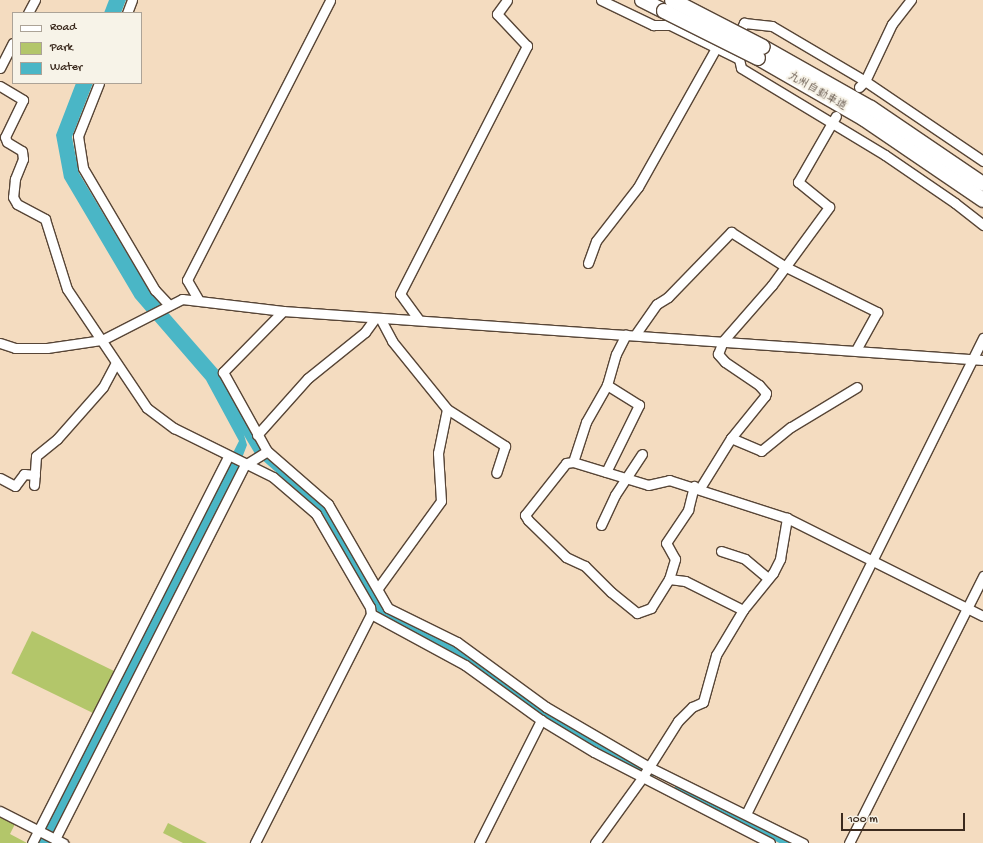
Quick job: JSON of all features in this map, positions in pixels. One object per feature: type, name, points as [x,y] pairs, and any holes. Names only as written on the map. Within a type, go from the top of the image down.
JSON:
[{"type":"highway","name":"九州自動車道","points":[[642,0],[669,4],[871,108],[983,184]]},
{"type":"highway","name":"九州自動車道","points":[[760,52],[864,119],[983,200]]},
{"type":"street","points":[[29,12],[35,0]]},
{"type":"street","points":[[127,12],[132,0]]},
{"type":"street","points":[[198,300],[187,280],[330,0]]},
{"type":"street","points":[[419,320],[400,294],[527,46],[497,14],[507,0]]},
{"type":"street","points":[[601,0],[653,25],[670,25],[729,53],[739,59],[740,68],[834,118],[955,203],[983,225]]},
{"type":"street","points":[[862,84],[892,24],[911,0]]},
{"type":"street","points":[[729,53],[744,23],[772,26],[983,160]]},
{"type":"street","points":[[0,68],[12,45]]},
{"type":"street","points":[[588,263],[596,241],[638,187],[716,48]]},
{"type":"street","points":[[99,84],[78,136],[83,168],[155,290],[167,305]]},
{"type":"street","points":[[0,86],[23,100],[5,137],[7,142],[22,151],[23,159],[15,179],[14,197],[17,204],[45,219],[67,289],[147,408],[174,428],[245,465],[273,477],[316,514],[370,607],[371,614],[255,843]]},
{"type":"street","points":[[834,118],[798,182],[829,207],[786,267],[723,341],[718,354],[725,362],[766,393],[762,403],[731,438],[697,487],[688,510],[666,543],[675,559],[669,578],[651,608],[638,612],[611,592],[585,566],[566,557],[528,520],[525,515],[534,501],[561,467],[566,463],[573,462],[648,485],[669,480],[697,487],[787,518],[983,616]]},
{"type":"street","points":[[573,462],[586,422],[607,385],[616,354],[657,304],[668,297],[731,232],[786,267],[877,312],[856,350]]},
{"type":"street","points":[[0,343],[15,348],[47,348],[102,340],[167,305],[182,299],[283,311],[983,360]]},
{"type":"street","points":[[283,311],[223,372],[266,451],[328,504],[378,588],[388,608],[458,642],[546,707],[649,767],[803,843]]},
{"type":"street","points":[[377,318],[396,346],[447,409],[505,446],[496,473]]},
{"type":"street","points":[[258,436],[308,378],[365,332],[377,318]]},
{"type":"street","points":[[746,814],[983,338]]},
{"type":"street","points":[[34,485],[36,456],[40,451],[57,439],[103,387],[116,364]]},
{"type":"street","points":[[606,472],[639,405],[607,385]]},
{"type":"street","points":[[731,438],[761,451],[791,427],[857,387]]},
{"type":"street","points":[[378,588],[441,501],[438,453],[447,409]]},
{"type":"street","points":[[0,811],[59,841],[245,465],[266,451]]},
{"type":"street","points":[[601,525],[608,507],[642,454]]},
{"type":"street","points":[[32,843],[228,456]]},
{"type":"street","points":[[0,478],[15,486],[24,474],[35,475]]},
{"type":"street","points":[[595,843],[642,778],[678,720],[692,707],[702,702],[716,655],[743,610],[768,578],[780,559],[787,518]]},
{"type":"street","points":[[721,550],[745,559],[768,578]]},
{"type":"street","points":[[849,843],[983,576]]},
{"type":"street","points":[[669,578],[685,581],[743,610]]},
{"type":"street","points":[[371,614],[465,665],[541,720],[642,778],[770,843]]},
{"type":"street","points":[[479,843],[541,720]]},
{"type":"green space","points":[[32,631],[116,672],[95,714],[11,673]]},
{"type":"green space","points":[[0,815],[16,822],[10,834],[27,843],[0,843]]},
{"type":"green space","points":[[168,823],[207,843],[183,843],[163,833]]},
{"type":"water","points":[[109,0],[126,0],[121,12],[104,12]]},
{"type":"water","points":[[76,84],[93,84],[72,137],[79,173],[150,292],[220,372],[248,424],[242,428],[247,445],[237,471],[50,843],[35,843],[239,441],[206,380],[135,298],[64,178],[56,135]]},
{"type":"waterway","points":[[238,417],[258,450],[325,509],[382,610],[462,652],[543,712],[650,772]]},
{"type":"waterway","points":[[679,787],[790,843]]}]
